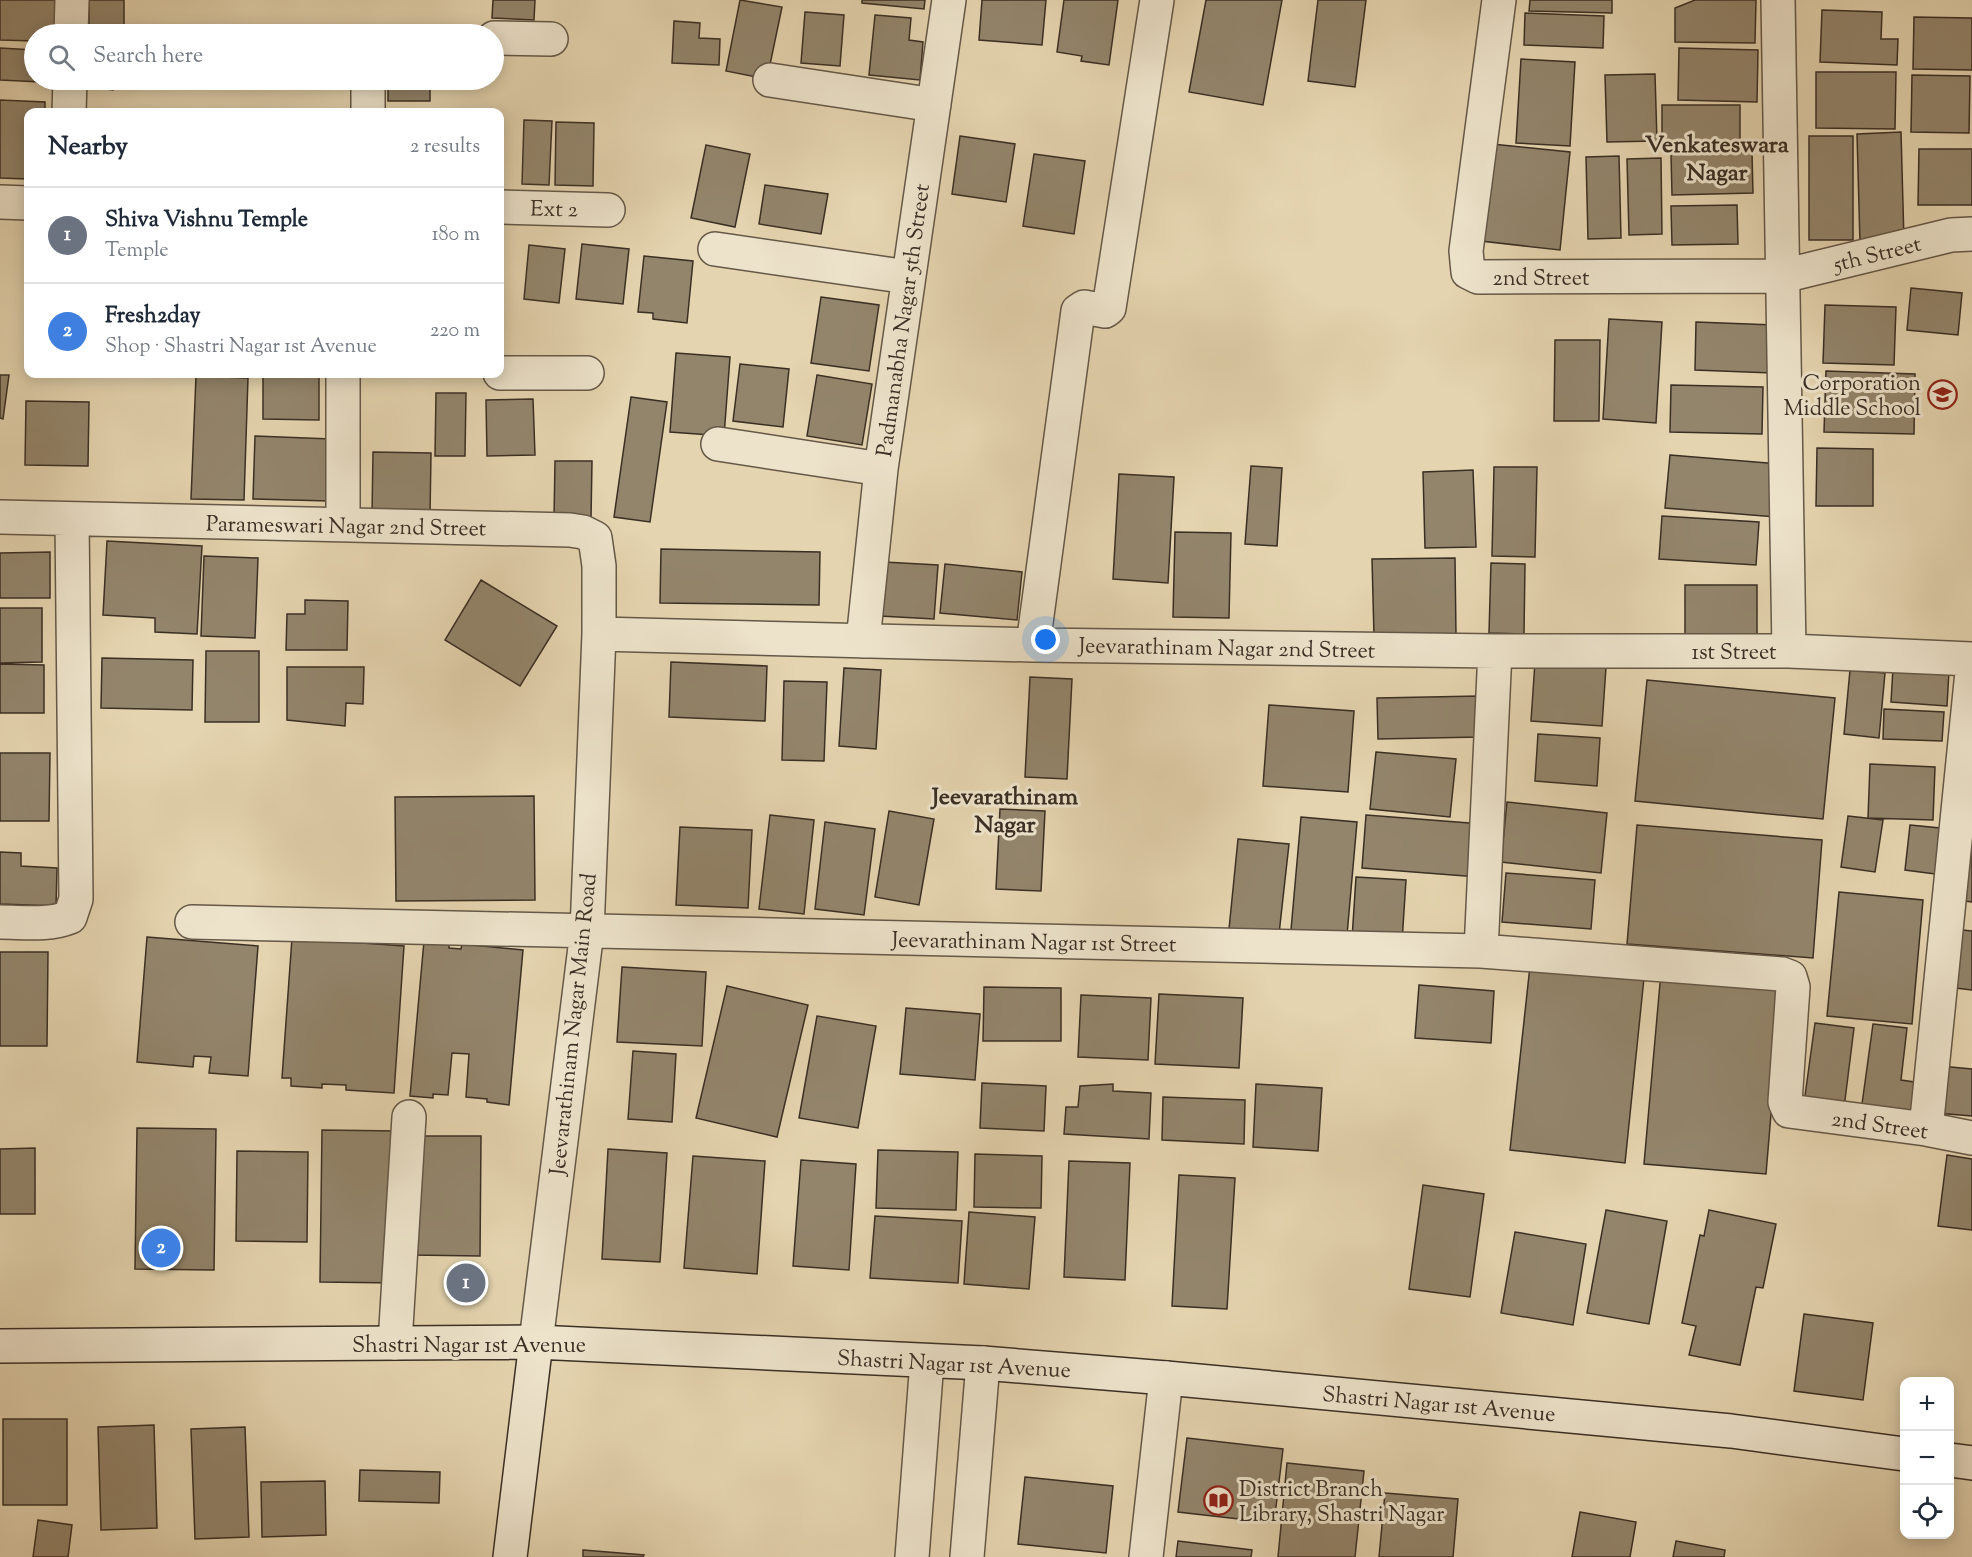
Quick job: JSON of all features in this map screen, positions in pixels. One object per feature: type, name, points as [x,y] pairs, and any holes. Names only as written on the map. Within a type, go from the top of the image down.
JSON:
[{"type":"street","points":[[71,24],[72,0]]},
{"type":"street","name":"Padmanabha Nagar 5th Street","points":[[863,641],[881,470],[949,0]]},
{"type":"street","points":[[1033,645],[1078,311],[1084,307],[1105,310],[1109,308],[1157,0]]},
{"type":"street","name":"2nd Street","points":[[1499,0],[1466,251],[1468,272],[1478,278],[1783,276]]},
{"type":"street","points":[[1778,0],[1789,651]]},
{"type":"street","points":[[504,38],[551,39]]},
{"type":"street","points":[[770,80],[934,105]]},
{"type":"street","points":[[69,108],[70,90]]},
{"type":"street","points":[[368,90],[368,108]]},
{"type":"street","points":[[0,202],[24,203]]},
{"type":"street","name":"Ext 2","points":[[504,207],[608,210]]},
{"type":"street","name":"5th Street","points":[[1783,276],[1951,235],[1972,234]]},
{"type":"street","points":[[715,249],[908,278]]},
{"type":"street","points":[[504,373],[586,373]]},
{"type":"street","points":[[343,378],[343,525]]},
{"type":"street","points":[[718,444],[881,470]]},
{"type":"street","name":"Parameswari Nagar 2nd Street","points":[[0,517],[583,532],[595,538],[597,549],[599,634]]},
{"type":"street","points":[[0,922],[60,921],[70,917],[76,899],[72,519]]},
{"type":"street","name":"Jeevarathinam Nagar 2nd Street","points":[[599,634],[1033,645],[1495,651]]},
{"type":"street","name":"Jeevarathinam Nagar Main Road","points":[[510,1557],[586,931],[599,634]]},
{"type":"street","points":[[1481,951],[1495,651]]},
{"type":"street","name":"1st Street","points":[[1495,651],[1789,651],[1972,659]]},
{"type":"street","points":[[1926,1129],[1972,672]]},
{"type":"street","name":"Jeevarathinam Nagar 1st Street","points":[[192,922],[1481,951],[1782,974],[1790,977],[1793,987],[1785,1102],[1789,1111]]},
{"type":"street","name":"2nd Street","points":[[1789,1111],[1926,1129],[1972,1138]]},
{"type":"street","points":[[395,1343],[409,1117]]},
{"type":"street","name":"Shastri Nagar 1st Avenue","points":[[0,1346],[536,1342],[983,1363],[1731,1431],[1900,1453]]},
{"type":"street","points":[[912,1557],[927,1360]]},
{"type":"street","points":[[967,1557],[983,1363]]},
{"type":"street","points":[[1146,1557],[1166,1378]]},
{"type":"street","points":[[1954,1461],[1972,1463]]},
{"type":"building","points":[[0,0],[56,0],[55,24],[24,24],[24,41],[0,40]]},
{"type":"building","points":[[89,0],[124,0],[124,24],[89,24]]},
{"type":"building","points":[[493,0],[535,0],[534,20],[492,18]]},
{"type":"building","points":[[740,0],[782,7],[767,79],[726,71]]},
{"type":"building","points":[[862,0],[925,0],[924,9],[862,3]]},
{"type":"building","points":[[982,0],[1046,0],[1042,45],[979,40]]},
{"type":"building","points":[[1064,0],[1118,0],[1109,65],[1081,61],[1082,56],[1057,52]]},
{"type":"building","points":[[1206,0],[1282,0],[1263,105],[1189,92]]},
{"type":"building","points":[[1318,0],[1366,0],[1355,87],[1308,81]]},
{"type":"building","points":[[1530,0],[1612,0],[1612,13],[1529,11]]},
{"type":"building","points":[[1695,0],[1756,0],[1755,43],[1675,42],[1675,8]]},
{"type":"building","points":[[1822,10],[1882,12],[1881,39],[1898,39],[1897,65],[1820,62]]},
{"type":"building","points":[[805,12],[844,15],[840,66],[801,63]]},
{"type":"building","points":[[1525,13],[1604,16],[1603,48],[1524,45]]},
{"type":"building","points":[[875,15],[911,18],[909,40],[923,42],[920,80],[869,75]]},
{"type":"building","points":[[1914,17],[1972,18],[1972,70],[1913,69]]},
{"type":"building","points":[[674,21],[700,23],[699,38],[720,39],[719,65],[672,63]]},
{"type":"building","points":[[0,48],[24,49],[24,81],[0,80]]},
{"type":"building","points":[[1679,48],[1758,50],[1757,102],[1678,100]]},
{"type":"building","points":[[1521,59],[1575,62],[1570,146],[1516,143]]},
{"type":"building","points":[[1816,72],[1896,72],[1895,129],[1816,128]]},
{"type":"building","points":[[1655,74],[1657,141],[1607,142],[1605,75]]},
{"type":"building","points":[[1912,75],[1970,76],[1969,133],[1911,132]]},
{"type":"building","points":[[388,90],[430,90],[430,101],[388,101]]},
{"type":"building","points":[[0,100],[45,102],[45,108],[24,108],[24,179],[0,178]]},
{"type":"building","points":[[1662,105],[1740,105],[1740,145],[1662,145]]},
{"type":"building","points":[[524,120],[552,121],[549,185],[522,184]]},
{"type":"building","points":[[556,122],[594,123],[593,186],[555,185]]},
{"type":"building","points":[[1901,132],[1904,241],[1860,243],[1857,134]]},
{"type":"building","points":[[960,136],[1015,144],[1006,202],[952,194]]},
{"type":"building","points":[[1809,136],[1853,136],[1853,240],[1809,240]]},
{"type":"building","points":[[1492,144],[1570,152],[1560,250],[1481,241]]},
{"type":"building","points":[[706,145],[750,154],[735,227],[691,218]]},
{"type":"building","points":[[1919,149],[1972,149],[1972,205],[1918,205]]},
{"type":"building","points":[[1752,152],[1753,193],[1672,195],[1671,154]]},
{"type":"building","points":[[1034,154],[1085,161],[1074,234],[1023,226]]},
{"type":"building","points":[[1619,156],[1621,238],[1588,239],[1586,157]]},
{"type":"building","points":[[1661,158],[1662,234],[1629,235],[1627,159]]},
{"type":"building","points":[[765,185],[828,194],[821,234],[759,224]]},
{"type":"building","points":[[1737,205],[1738,244],[1672,245],[1671,206]]},
{"type":"building","points":[[582,244],[629,249],[623,304],[576,299]]},
{"type":"building","points":[[529,245],[565,249],[559,303],[524,299]]},
{"type":"building","points":[[644,256],[693,261],[687,323],[653,319],[653,313],[638,312]]},
{"type":"building","points":[[1911,288],[1962,293],[1958,335],[1907,330]]},
{"type":"building","points":[[821,297],[879,305],[869,371],[811,363]]},
{"type":"building","points":[[1825,305],[1896,307],[1894,365],[1823,363]]},
{"type":"building","points":[[1609,319],[1662,322],[1656,423],[1603,419]]},
{"type":"building","points":[[1696,322],[1774,325],[1772,373],[1695,370]]},
{"type":"building","points":[[1555,340],[1600,340],[1599,421],[1554,421]]},
{"type":"building","points":[[676,353],[730,357],[724,436],[670,432]]},
{"type":"building","points":[[740,364],[789,369],[783,427],[733,421]]},
{"type":"building","points":[[1826,371],[1915,374],[1914,434],[1824,432]]},
{"type":"building","points":[[0,375],[9,375],[3,419],[0,418]]},
{"type":"building","points":[[817,375],[872,384],[862,445],[807,436]]},
{"type":"building","points":[[196,378],[248,378],[244,500],[191,499]]},
{"type":"building","points":[[263,378],[319,378],[319,420],[263,419]]},
{"type":"building","points":[[1671,385],[1763,387],[1762,434],[1670,432]]},
{"type":"building","points":[[436,393],[466,393],[465,456],[435,456]]},
{"type":"building","points":[[631,397],[667,402],[650,522],[614,517]]},
{"type":"building","points":[[533,399],[535,455],[487,456],[486,400]]},
{"type":"building","points":[[26,401],[89,402],[88,466],[25,465]]},
{"type":"building","points":[[255,436],[331,439],[329,501],[253,499]]},
{"type":"building","points":[[1817,448],[1873,449],[1873,506],[1816,506]]},
{"type":"building","points":[[373,452],[431,453],[430,516],[372,515]]},
{"type":"building","points":[[1670,455],[1780,464],[1776,517],[1665,508]]},
{"type":"building","points":[[555,461],[592,461],[591,519],[554,518]]},
{"type":"building","points":[[1251,466],[1282,468],[1277,546],[1245,544]]},
{"type":"building","points":[[1494,467],[1537,467],[1535,557],[1492,556]]},
{"type":"building","points":[[1473,470],[1476,547],[1425,548],[1423,472]]},
{"type":"building","points":[[1119,474],[1174,477],[1168,583],[1113,579]]},
{"type":"building","points":[[1662,516],[1759,522],[1756,565],[1659,559]]},
{"type":"building","points":[[1175,532],[1231,533],[1229,618],[1173,617]]},
{"type":"building","points":[[107,541],[202,546],[197,634],[155,632],[155,618],[103,615]]},
{"type":"building","points":[[661,549],[820,552],[819,605],[660,603]]},
{"type":"building","points":[[50,552],[50,598],[0,598],[0,553]]},
{"type":"building","points":[[204,556],[258,558],[255,638],[201,636]]},
{"type":"building","points":[[1455,558],[1456,635],[1374,636],[1372,559]]},
{"type":"building","points":[[884,562],[938,565],[934,619],[880,616]]},
{"type":"building","points":[[1491,563],[1525,564],[1524,634],[1489,633]]},
{"type":"building","points":[[945,564],[1022,572],[1017,620],[940,613]]},
{"type":"building","points":[[481,580],[557,626],[520,686],[445,640]]},
{"type":"building","points":[[1685,585],[1757,585],[1757,635],[1685,635]]},
{"type":"building","points":[[305,600],[348,601],[347,650],[286,650],[287,614],[305,614]]},
{"type":"building","points":[[0,608],[42,608],[42,662],[0,663]]},
{"type":"building","points":[[206,651],[259,651],[259,722],[205,722]]},
{"type":"building","points":[[102,658],[193,660],[192,710],[101,708]]},
{"type":"building","points":[[671,662],[767,666],[765,721],[669,717]]},
{"type":"building","points":[[1535,662],[1606,667],[1602,726],[1531,721]]},
{"type":"building","points":[[0,664],[44,665],[44,713],[0,713]]},
{"type":"building","points":[[287,667],[364,667],[363,704],[346,703],[345,726],[287,720]]},
{"type":"building","points":[[844,668],[881,670],[876,749],[839,746]]},
{"type":"building","points":[[1893,668],[1949,671],[1947,706],[1891,702]]},
{"type":"building","points":[[1850,670],[1885,673],[1879,738],[1844,734]]},
{"type":"building","points":[[1030,677],[1072,679],[1067,779],[1025,777]]},
{"type":"building","points":[[1647,680],[1835,698],[1823,819],[1635,801]]},
{"type":"building","points":[[784,681],[827,682],[824,761],[782,760]]},
{"type":"building","points":[[1479,696],[1480,737],[1378,739],[1377,698]]},
{"type":"building","points":[[1269,705],[1354,711],[1348,792],[1263,786]]},
{"type":"building","points":[[1884,709],[1944,712],[1942,741],[1883,739]]},
{"type":"building","points":[[1538,734],[1600,738],[1597,786],[1535,781]]},
{"type":"building","points":[[1376,752],[1456,759],[1450,817],[1370,809]]},
{"type":"building","points":[[0,753],[50,753],[49,821],[0,821]]},
{"type":"building","points":[[1870,764],[1935,767],[1933,820],[1868,818]]},
{"type":"building","points":[[534,796],[535,900],[396,901],[395,797]]},
{"type":"building","points":[[1507,802],[1607,813],[1601,873],[1501,862]]},
{"type":"building","points":[[1000,809],[1045,811],[1041,891],[996,889]]},
{"type":"building","points":[[889,811],[934,819],[919,905],[875,897]]},
{"type":"building","points":[[770,815],[814,820],[804,914],[759,909]]},
{"type":"building","points":[[1366,815],[1482,824],[1478,877],[1362,868]]},
{"type":"building","points":[[1848,816],[1883,820],[1875,872],[1841,867]]},
{"type":"building","points":[[1301,817],[1357,822],[1347,935],[1291,930]]},
{"type":"building","points":[[825,822],[875,829],[864,915],[815,909]]},
{"type":"building","points":[[1637,825],[1822,840],[1813,958],[1627,944]]},
{"type":"building","points":[[1910,825],[1940,828],[1935,874],[1905,870]]},
{"type":"building","points":[[680,827],[752,830],[748,908],[676,905]]},
{"type":"building","points":[[1238,839],[1289,844],[1279,934],[1229,929]]},
{"type":"building","points":[[1965,841],[1972,841],[1972,902],[1957,900]]},
{"type":"building","points":[[0,852],[21,853],[21,866],[57,868],[56,906],[0,904]]},
{"type":"building","points":[[1506,873],[1595,880],[1591,929],[1502,922]]},
{"type":"building","points":[[1356,877],[1406,880],[1402,942],[1352,939]]},
{"type":"building","points":[[1839,892],[1923,900],[1912,1024],[1827,1016]]},
{"type":"building","points":[[1953,929],[1972,931],[1972,990],[1947,987]]},
{"type":"building","points":[[147,937],[258,946],[248,1076],[209,1073],[211,1057],[194,1056],[193,1067],[137,1062]]},
{"type":"building","points":[[292,938],[404,946],[394,1093],[346,1090],[346,1085],[322,1084],[322,1088],[291,1086],[291,1078],[282,1078]]},
{"type":"building","points":[[424,941],[449,943],[449,948],[461,949],[462,944],[523,950],[509,1105],[487,1102],[487,1099],[466,1097],[469,1054],[452,1053],[448,1095],[433,1094],[433,1098],[410,1096]]},
{"type":"building","points":[[0,952],[48,952],[47,1046],[0,1046]]},
{"type":"building","points":[[1530,966],[1644,978],[1625,1163],[1510,1150]]},
{"type":"building","points":[[622,967],[706,972],[702,1046],[617,1042]]},
{"type":"building","points":[[1661,972],[1782,982],[1766,1174],[1644,1164]]},
{"type":"building","points":[[1419,985],[1494,991],[1491,1043],[1415,1038]]},
{"type":"building","points":[[727,986],[808,1005],[777,1137],[696,1118]]},
{"type":"building","points":[[984,987],[1061,988],[1061,1041],[983,1041]]},
{"type":"building","points":[[1159,994],[1243,998],[1239,1068],[1155,1064]]},
{"type":"building","points":[[1081,995],[1151,998],[1148,1060],[1078,1057]]},
{"type":"building","points":[[906,1008],[980,1014],[975,1080],[900,1074]]},
{"type":"building","points":[[817,1016],[876,1026],[858,1128],[799,1118]]},
{"type":"building","points":[[1815,1023],[1854,1028],[1844,1108],[1804,1103]]},
{"type":"building","points":[[1873,1024],[1907,1028],[1901,1080],[1928,1084],[1924,1112],[1862,1104]]},
{"type":"building","points":[[633,1051],[676,1054],[672,1122],[628,1119]]},
{"type":"building","points":[[1940,1066],[1972,1069],[1972,1116],[1936,1113]]},
{"type":"building","points":[[982,1083],[1046,1086],[1044,1131],[980,1128]]},
{"type":"building","points":[[1113,1084],[1113,1091],[1151,1093],[1149,1139],[1064,1134],[1066,1107],[1078,1107],[1080,1086]]},
{"type":"building","points":[[1256,1084],[1322,1088],[1318,1151],[1253,1147]]},
{"type":"building","points":[[1163,1097],[1245,1100],[1244,1144],[1162,1140]]},
{"type":"building","points":[[137,1128],[216,1129],[214,1270],[135,1269]]},
{"type":"building","points":[[322,1130],[399,1131],[397,1283],[320,1282]]},
{"type":"building","points":[[412,1136],[481,1136],[480,1256],[411,1255]]},
{"type":"building","points":[[35,1148],[35,1214],[0,1214],[0,1149]]},
{"type":"building","points":[[608,1149],[667,1153],[660,1262],[602,1259]]},
{"type":"building","points":[[878,1150],[958,1152],[956,1210],[876,1208]]},
{"type":"building","points":[[237,1151],[308,1152],[307,1242],[236,1241]]},
{"type":"building","points":[[975,1154],[1042,1156],[1041,1208],[974,1207]]},
{"type":"building","points":[[1947,1155],[1972,1159],[1972,1230],[1938,1226]]},
{"type":"building","points":[[693,1156],[765,1161],[757,1274],[684,1268]]},
{"type":"building","points":[[801,1160],[856,1164],[849,1270],[793,1266]]},
{"type":"building","points":[[1069,1161],[1130,1163],[1125,1280],[1064,1277]]},
{"type":"building","points":[[1179,1175],[1235,1178],[1227,1309],[1172,1306]]},
{"type":"building","points":[[1423,1185],[1484,1194],[1470,1297],[1409,1289]]},
{"type":"building","points":[[1606,1210],[1667,1221],[1649,1324],[1587,1313]]},
{"type":"building","points":[[1709,1210],[1776,1224],[1763,1288],[1756,1287],[1740,1365],[1689,1355],[1696,1326],[1682,1323],[1700,1235],[1704,1236]]},
{"type":"building","points":[[969,1212],[1035,1217],[1029,1289],[964,1284]]},
{"type":"building","points":[[875,1216],[962,1221],[958,1283],[870,1278]]},
{"type":"building","points":[[1515,1232],[1586,1244],[1573,1325],[1501,1313]]},
{"type":"building","points":[[1804,1314],[1873,1323],[1863,1400],[1794,1391]]},
{"type":"building","points":[[3,1419],[67,1419],[67,1505],[3,1505]]},
{"type":"building","points":[[154,1425],[157,1528],[101,1530],[98,1427]]},
{"type":"building","points":[[245,1427],[249,1537],[195,1539],[191,1429]]},
{"type":"building","points":[[1187,1438],[1283,1449],[1274,1523],[1178,1512]]},
{"type":"building","points":[[1287,1463],[1364,1471],[1355,1557],[1278,1557]]},
{"type":"building","points":[[360,1470],[440,1472],[439,1503],[359,1501]]},
{"type":"building","points":[[1025,1477],[1113,1486],[1106,1553],[1018,1544]]},
{"type":"building","points":[[325,1481],[326,1535],[262,1537],[261,1482]]},
{"type":"building","points":[[1385,1493],[1458,1499],[1453,1557],[1379,1557]]},
{"type":"building","points":[[1580,1512],[1636,1522],[1630,1557],[1572,1557]]},
{"type":"building","points":[[38,1520],[72,1525],[68,1557],[33,1557]]},
{"type":"building","points":[[1178,1541],[1252,1550],[1251,1557],[1176,1557]]},
{"type":"building","points":[[1676,1541],[1725,1550],[1724,1557],[1673,1557]]},
{"type":"building","points":[[583,1550],[644,1555],[643,1557],[583,1557]]},
{"type":"place","name":"Corporation Middle School","points":[[1942,395]]},
{"type":"place","name":"Fresh2day","points":[[161,1248]]},
{"type":"place","name":"Shiva Vishnu Temple","points":[[466,1283]]},
{"type":"place","name":"District Branch Library, Shastri Nagar","points":[[1218,1501]]},
{"type":"district","name":"Venkateswara Nagar","points":[[1717,158]]},
{"type":"district","name":"Jeevarathinam Nagar","points":[[1005,810]]}]
